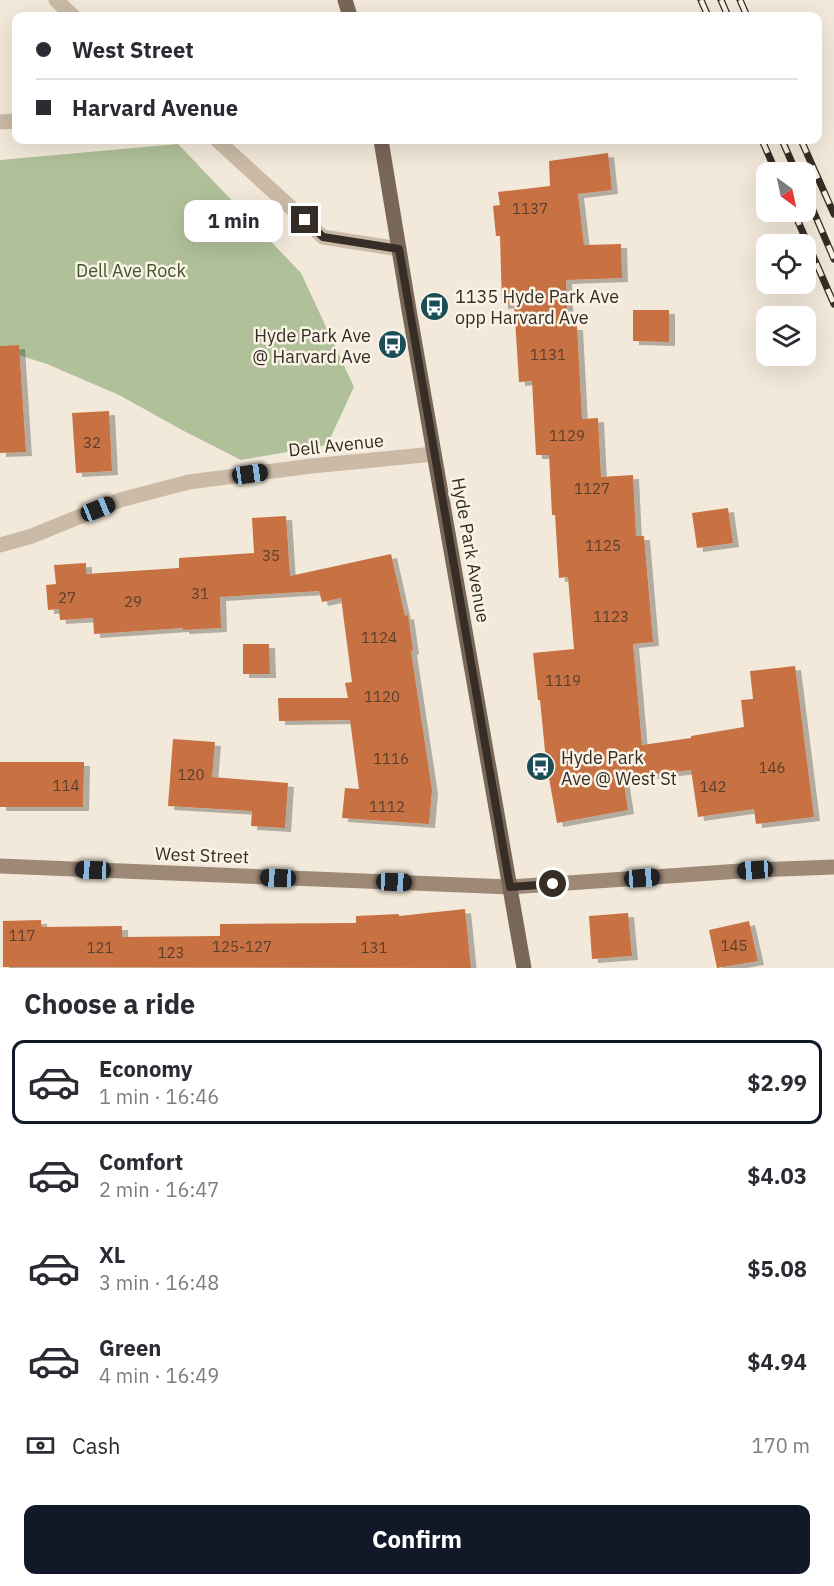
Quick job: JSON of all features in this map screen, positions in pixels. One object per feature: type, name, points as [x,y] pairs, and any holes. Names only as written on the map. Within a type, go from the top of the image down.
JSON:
[{"type":"main road","name":"Hyde Park Avenue","points":[[382,144],[524,968]]},
{"type":"main road","name":"West Street","points":[[0,866],[510,887],[755,870],[834,867]]},
{"type":"street","points":[[56,0],[69,12]]},
{"type":"street","points":[[221,144],[323,237],[399,249]]},
{"type":"street","name":"Dell Avenue","points":[[0,545],[32,537],[120,500],[189,482],[312,466],[434,454]]},
{"type":"green space","name":"Dell Ave Rock","points":[[178,144],[301,273],[354,387],[327,445],[241,460],[119,395],[47,364],[0,349],[0,160]]},
{"type":"building","points":[[608,153],[612,190],[578,194],[584,245],[621,244],[622,278],[566,280],[568,326],[577,326],[582,419],[598,418],[601,477],[633,475],[636,536],[644,536],[653,642],[633,644],[642,745],[744,727],[741,700],[753,699],[750,671],[795,666],[814,817],[756,824],[754,809],[698,817],[691,770],[623,778],[628,810],[557,823],[546,761],[533,653],[574,649],[568,577],[559,578],[555,515],[552,515],[549,455],[536,455],[532,381],[519,382],[514,304],[502,305],[500,236],[496,236],[493,206],[500,205],[498,192],[550,186],[549,161]]},
{"type":"building","points":[[633,310],[669,310],[669,342],[633,341]]},
{"type":"building","points":[[19,345],[26,452],[0,453],[0,346]]},
{"type":"building","points":[[109,411],[112,471],[76,473],[72,413]]},
{"type":"building","points":[[728,508],[733,543],[697,548],[692,513]]},
{"type":"building","points":[[286,516],[290,576],[391,554],[405,616],[408,615],[413,650],[411,651],[432,790],[429,824],[342,818],[345,788],[359,789],[350,720],[279,721],[278,698],[348,698],[345,683],[352,682],[341,598],[322,602],[319,591],[220,597],[221,628],[94,634],[93,618],[60,620],[59,609],[48,610],[46,585],[56,584],[54,565],[86,563],[86,574],[179,568],[179,558],[254,553],[252,518]]},
{"type":"building","points":[[243,644],[269,644],[270,674],[243,674]]},
{"type":"building","points":[[173,739],[215,742],[212,777],[288,783],[285,828],[251,826],[252,811],[168,806]]},
{"type":"building","points":[[0,762],[84,762],[83,807],[0,807]]},
{"type":"building","points":[[465,909],[471,968],[3,967],[3,921],[41,920],[41,927],[122,926],[122,937],[220,936],[220,924],[356,923],[356,916],[399,914],[399,916]]},
{"type":"building","points":[[628,913],[632,956],[592,959],[589,916]]},
{"type":"building","points":[[749,921],[758,961],[717,968],[709,930]]},
{"type":"railway","points":[[701,0],[706,12]]},
{"type":"railway","points":[[721,0],[726,12]]},
{"type":"railway","points":[[740,0],[745,12]]},
{"type":"railway","points":[[764,144],[772,162]]},
{"type":"railway","points":[[784,144],[792,162]]},
{"type":"railway","points":[[803,144],[834,214]]},
{"type":"railway","points":[[816,217],[834,259]]},
{"type":"railway","points":[[798,222],[834,304]]},
{"type":"place","name":"1135 Hyde Park Ave opp Harvard Ave","points":[[434,306]]},
{"type":"place","name":"Hyde Park Ave @ Harvard Ave","points":[[392,345]]},
{"type":"place","name":"Hyde Park Ave @ West St","points":[[540,767]]},
{"type":"route","points":[[305,220],[323,237],[399,249],[510,887],[553,884]]}]
